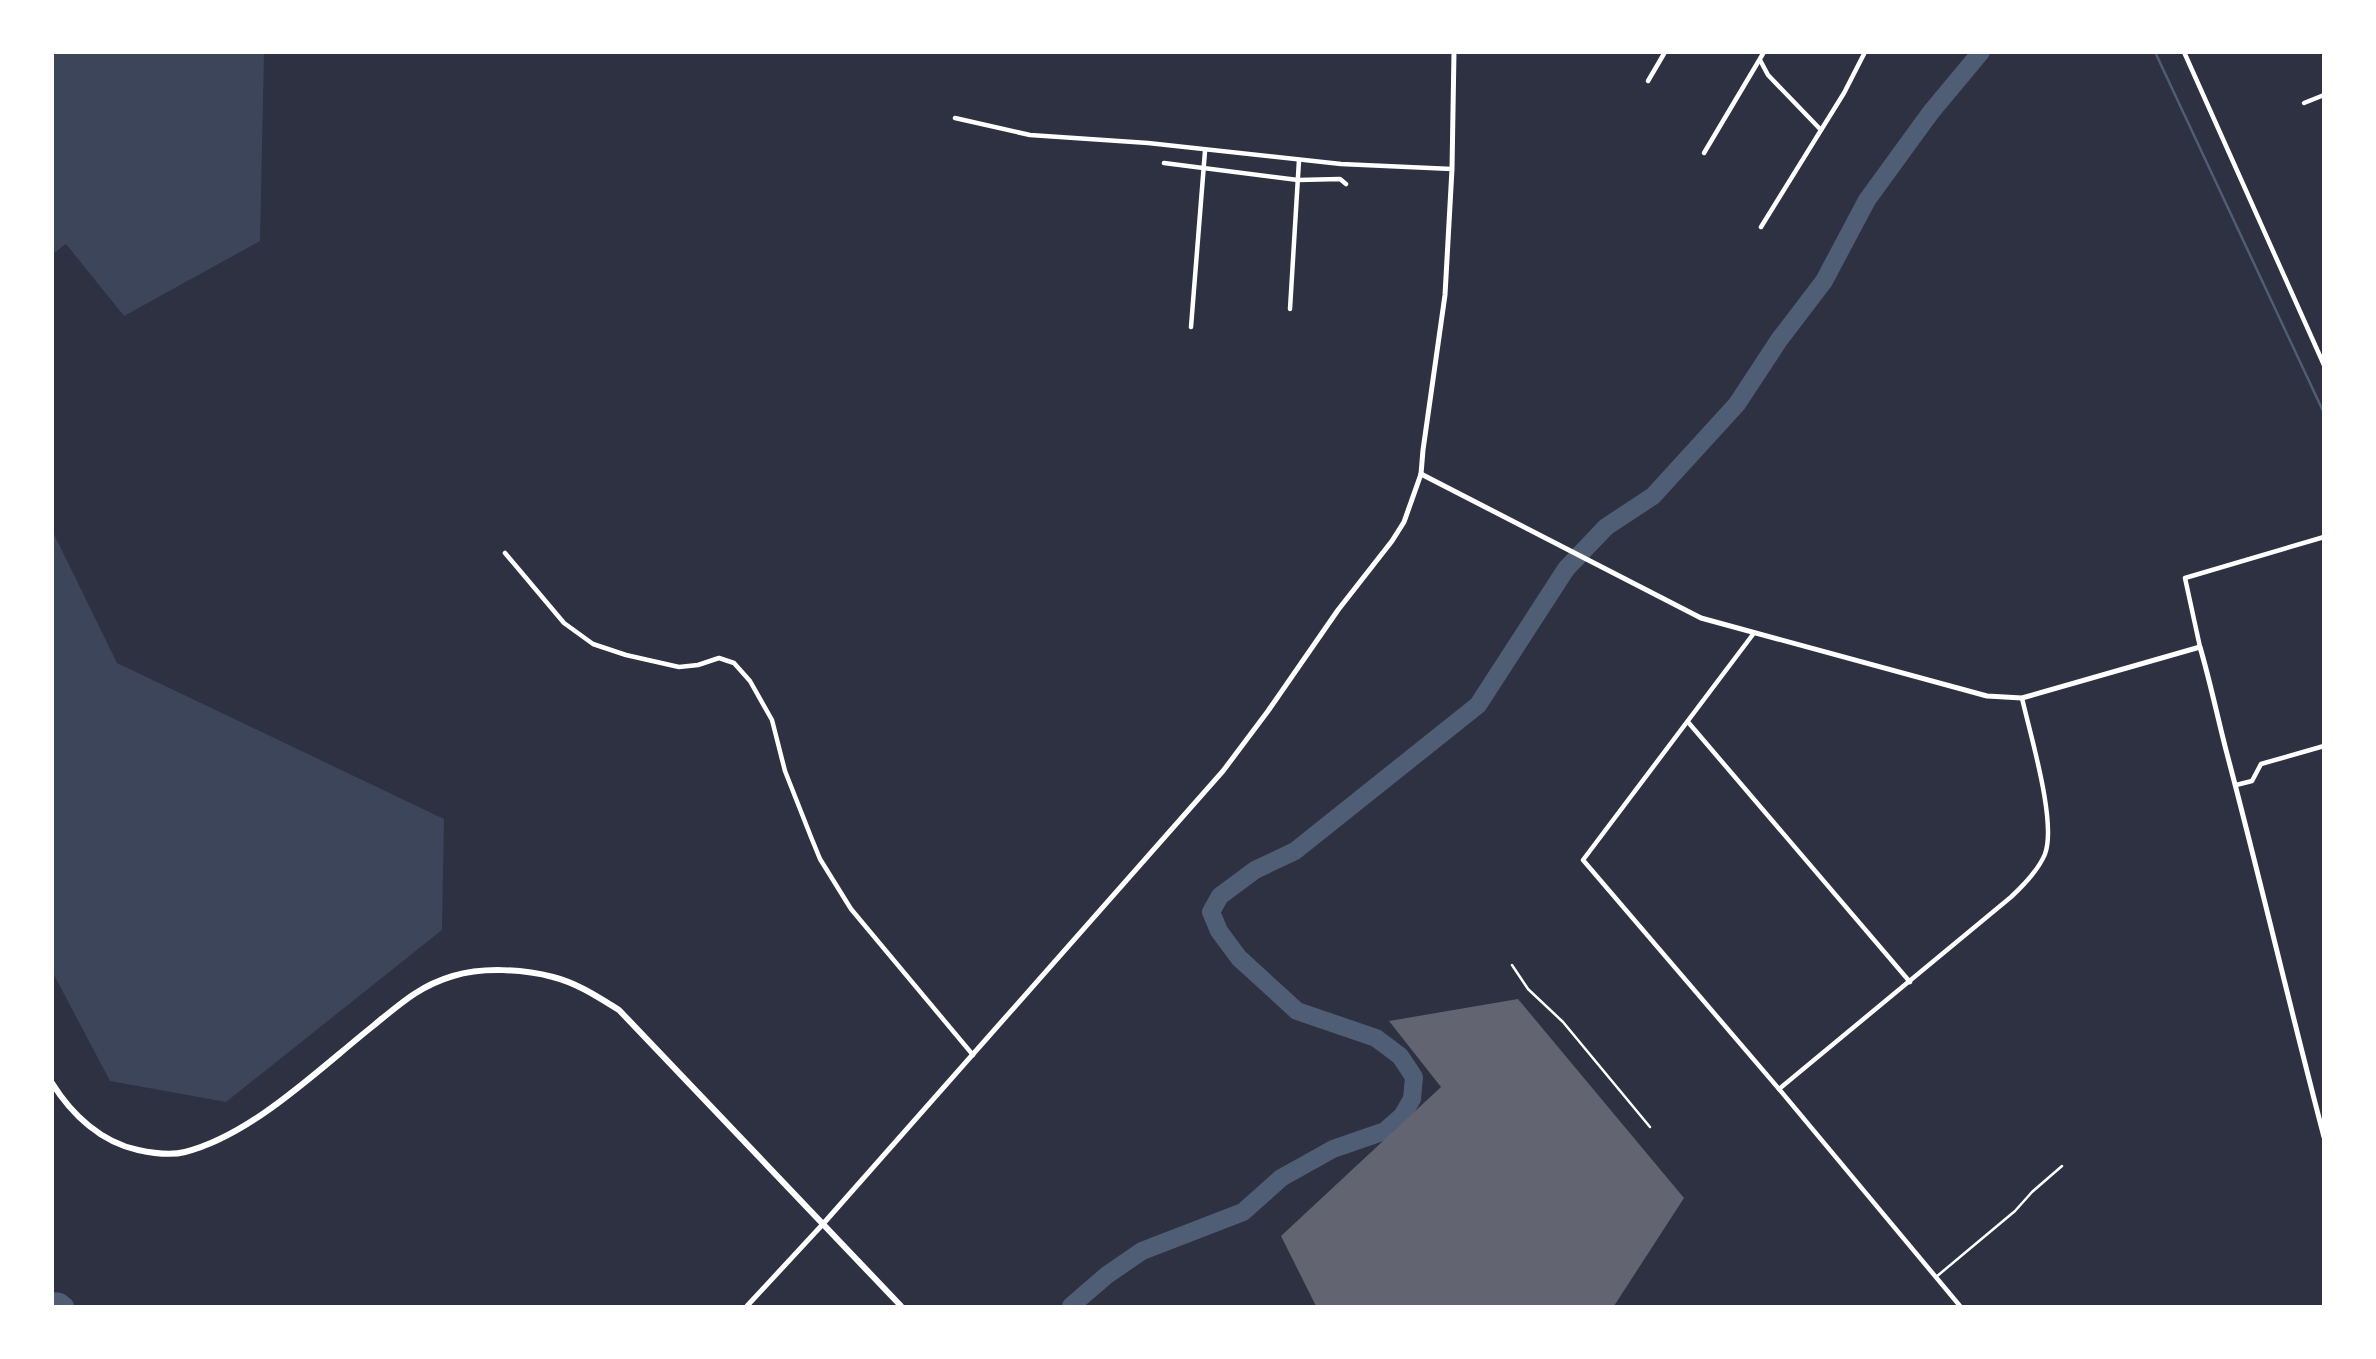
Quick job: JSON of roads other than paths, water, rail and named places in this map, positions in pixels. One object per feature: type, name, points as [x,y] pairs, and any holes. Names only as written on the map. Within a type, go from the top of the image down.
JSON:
[{"type":"main road","points":[[52,1083],[74,1113],[95,1132],[119,1146],[152,1153],[183,1153],[250,1125],[418,990],[453,976],[487,969],[553,976],[590,992],[619,1010],[901,1307]]},
{"type":"street","points":[[747,1307],[1223,771],[1404,522],[1421,474],[1445,295],[1452,169],[1454,52]]},
{"type":"street","points":[[1648,81],[1665,52]]},
{"type":"street","points":[[1704,153],[1764,52]]},
{"type":"street","points":[[1761,227],[1865,52]]},
{"type":"street","points":[[2184,52],[2323,365]]},
{"type":"street","points":[[1760,60],[1768,75],[1821,130]]},
{"type":"street","points":[[2304,103],[2323,95]]},
{"type":"street","points":[[955,118],[1030,135],[1148,143],[1299,160],[1452,169]]},
{"type":"street","points":[[1191,327],[1206,151]]},
{"type":"street","points":[[1290,309],[1299,160]]},
{"type":"street","points":[[1164,163],[1298,180],[1340,179],[1346,184]]},
{"type":"street","points":[[1421,474],[1701,618],[1987,696],[2022,698],[2200,647]]},
{"type":"street","points":[[2323,537],[2185,578],[2323,1137]]},
{"type":"street","points":[[505,553],[564,623],[593,644],[626,655],[679,667],[698,665],[719,658],[734,663],[750,681],[772,720],[785,771],[820,859],[850,909],[973,1055]]},
{"type":"street","points":[[1754,633],[1583,860],[1779,1089],[1960,1307]]},
{"type":"street","points":[[1779,1089],[2011,897],[2036,870],[2045,854],[2049,835],[2048,818],[2022,698]]},
{"type":"street","points":[[1688,722],[1910,982]]},
{"type":"street","points":[[2236,785],[2252,781],[2261,764],[2323,746]]},
{"type":"lane","points":[[1512,965],[1528,989],[1563,1022],[1650,1127]]},
{"type":"lane","points":[[1935,1278],[2015,1211],[2062,1166]]},
{"type":"waterway","points":[[1071,1306],[1107,1275],[1142,1251],[1243,1212],[1281,1178],[1333,1149],[1385,1131],[1402,1116],[1412,1099],[1414,1077],[1400,1056],[1376,1038],[1297,1011],[1239,958],[1219,931],[1211,912],[1220,896],[1255,870],[1295,851],[1478,705],[1566,569],[1606,527],[1653,496],[1737,404],[1779,340],[1824,281],[1867,200],[1931,112],[1981,52]]},
{"type":"waterway","points":[[2155,52],[2324,413]]},
{"type":"waterway","points":[[52,1301],[65,1306]]}]
